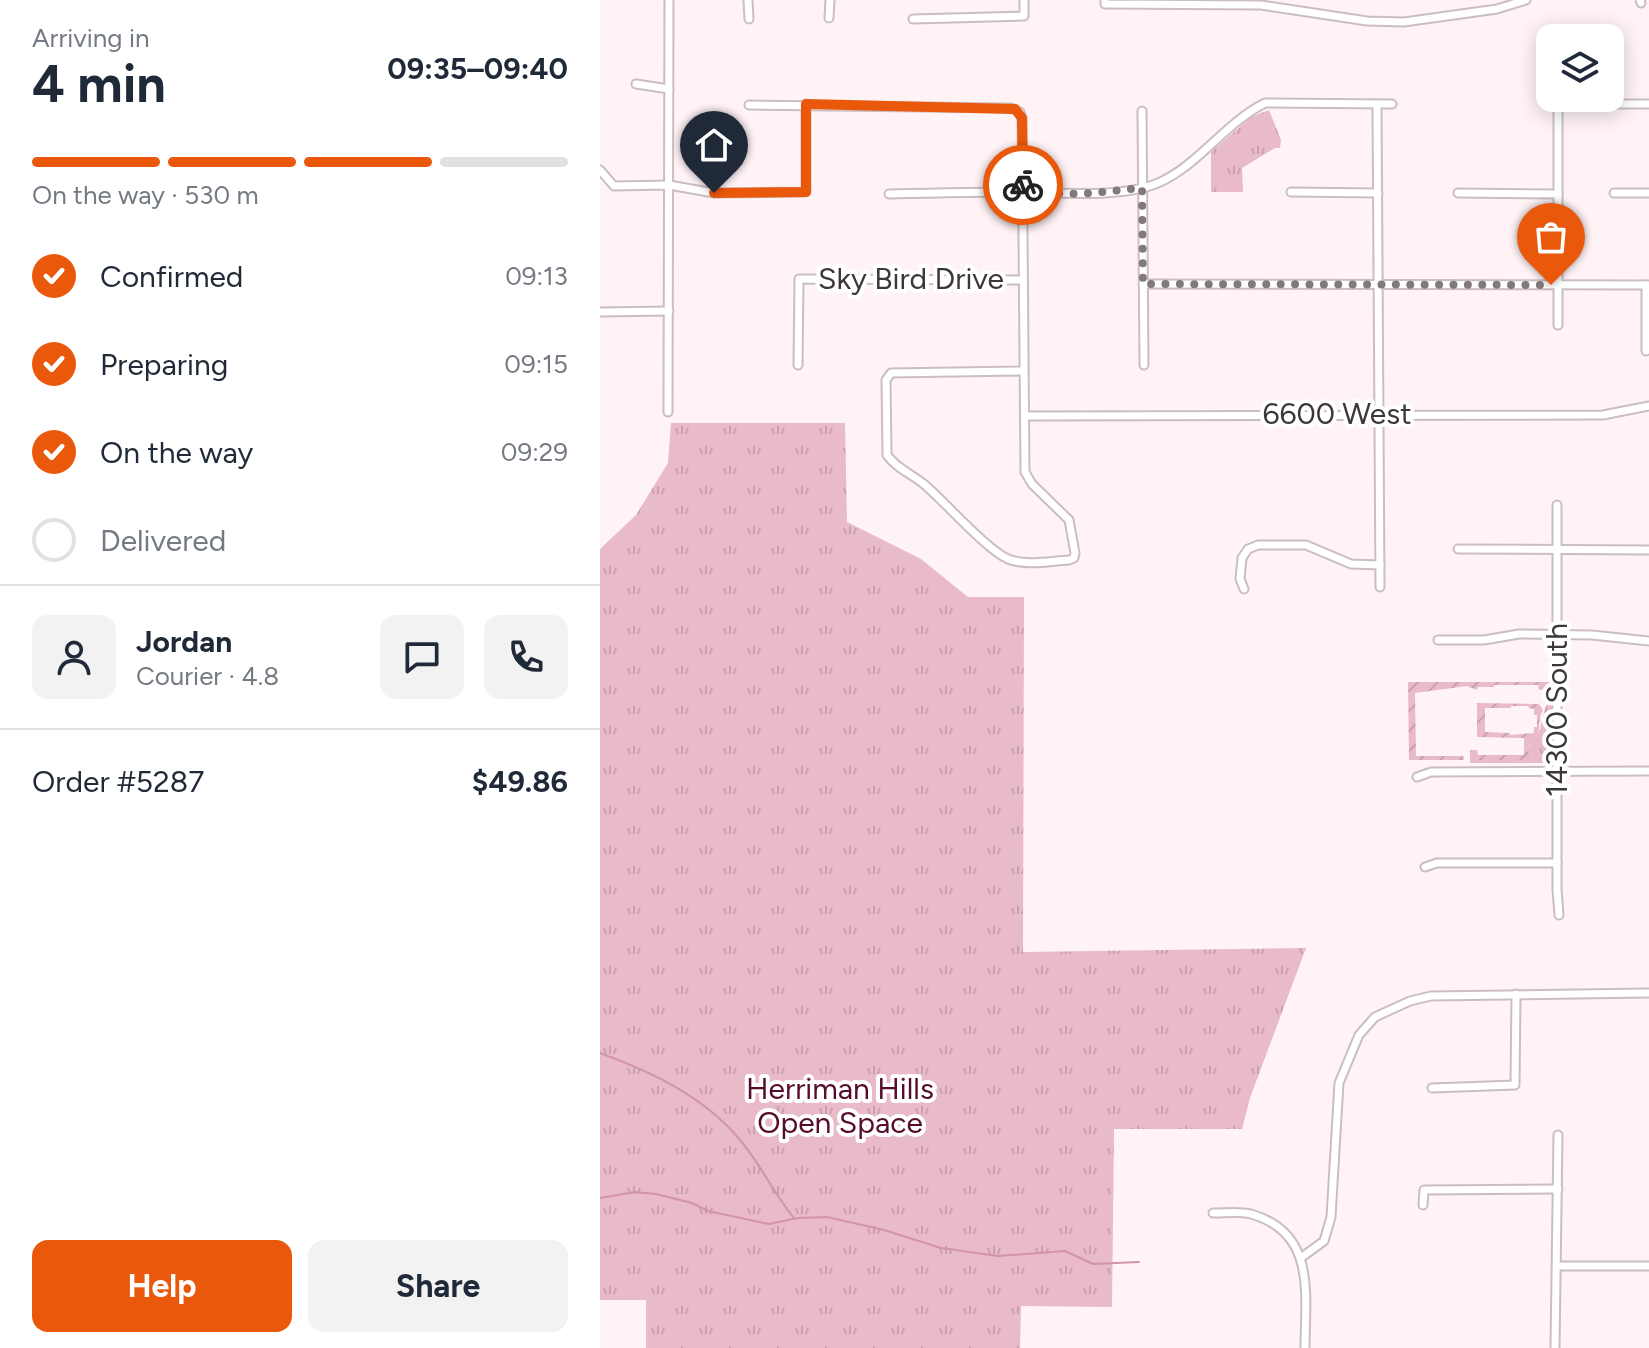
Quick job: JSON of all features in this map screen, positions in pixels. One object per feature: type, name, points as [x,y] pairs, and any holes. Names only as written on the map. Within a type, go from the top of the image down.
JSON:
[{"type":"street","points":[[668,412],[669,0]]},
{"type":"street","points":[[748,0],[749,19]]},
{"type":"street","points":[[829,18],[830,0]]},
{"type":"street","points":[[913,19],[1024,16],[1024,0]]},
{"type":"street","points":[[1105,0],[1105,4],[1261,5],[1367,21],[1404,22],[1497,9],[1526,0]]},
{"type":"street","points":[[1311,11],[1313,0]]},
{"type":"street","points":[[636,84],[669,89]]},
{"type":"street","points":[[889,194],[1081,194],[1142,188],[1178,172],[1247,112],[1265,103],[1392,104]]},
{"type":"street","points":[[600,170],[614,186],[669,185],[714,193],[806,192],[806,104]]},
{"type":"street","points":[[1558,325],[1554,104],[1649,104]]},
{"type":"street","points":[[749,105],[1015,109],[1022,118],[1025,472],[1032,484],[1069,520],[1074,558],[1027,562],[1007,558],[887,455],[887,375],[896,371],[1024,371]]},
{"type":"street","points":[[1377,105],[1380,587]]},
{"type":"street","points":[[1142,111],[1144,365]]},
{"type":"street","points":[[1291,192],[1378,193]]},
{"type":"street","points":[[1458,193],[1558,194]]},
{"type":"street","points":[[1614,193],[1649,193]]},
{"type":"street","name":"Sky Bird Drive","points":[[798,365],[799,279],[1023,280]]},
{"type":"street","points":[[1143,284],[1648,285],[1646,351]]},
{"type":"street","points":[[600,312],[669,311]]},
{"type":"street","name":"6600 West","points":[[1025,416],[1603,415],[1649,406]]},
{"type":"street","name":"14300 South","points":[[1557,505],[1559,915]]},
{"type":"street","points":[[1244,589],[1240,579],[1242,558],[1248,549],[1258,545],[1310,546],[1351,564],[1380,565]]},
{"type":"street","points":[[1458,549],[1649,550]]},
{"type":"street","points":[[1438,640],[1557,634],[1649,641]]},
{"type":"street","points":[[1417,777],[1431,772],[1649,771]]},
{"type":"street","points":[[1425,867],[1437,863],[1557,863]]},
{"type":"street","points":[[1302,1257],[1324,1241],[1331,1217],[1339,1083],[1359,1035],[1375,1017],[1410,1001],[1452,994],[1649,993]]},
{"type":"street","points":[[1432,1088],[1515,1085],[1516,994]]},
{"type":"street","points":[[1555,1348],[1558,1135]]},
{"type":"street","points":[[1423,1205],[1424,1190],[1558,1189]]},
{"type":"street","points":[[1213,1213],[1248,1213],[1274,1224],[1302,1257],[1306,1280],[1305,1348]]},
{"type":"street","points":[[1558,1266],[1649,1266]]},
{"type":"green space","points":[[1269,110],[1281,140],[1280,148],[1242,168],[1243,192],[1211,192],[1211,152],[1251,117]]},
{"type":"green space","name":"Herriman Hills Open Space","points":[[671,423],[845,423],[847,522],[921,559],[968,597],[1024,597],[1023,952],[1306,948],[1250,1098],[1242,1129],[1114,1129],[1112,1307],[1021,1306],[1020,1348],[646,1348],[646,1300],[600,1300],[600,549],[636,515],[668,463]]},
{"type":"green space","points":[[1408,682],[1550,682],[1546,690],[1539,690],[1538,685],[1494,685],[1478,687],[1477,690],[1467,686],[1415,693],[1416,756],[1463,756],[1464,760],[1409,760]]},
{"type":"green space","points":[[1546,697],[1553,697],[1553,759],[1550,763],[1470,763],[1470,760],[1534,760],[1526,749],[1539,733],[1548,702],[1544,702]]},
{"type":"green space","points":[[1477,703],[1539,704],[1543,710],[1538,734],[1526,749],[1534,760],[1470,760],[1470,750],[1477,750],[1478,755],[1524,755],[1524,738],[1477,737]],"holes":[[[1528,706],[1537,715],[1534,733],[1510,735],[1485,732],[1485,708]]]},
{"type":"waterway","points":[[600,1053],[658,1078],[711,1111],[748,1150],[794,1218]]},
{"type":"waterway","points":[[600,1198],[635,1192],[656,1194],[692,1203],[708,1211],[769,1224],[798,1218],[827,1217],[884,1230],[941,1248],[998,1256],[1065,1251],[1093,1264],[1139,1262]]},
{"type":"way so far","points":[[1023,185],[1023,192],[1081,194],[1142,188],[1143,284],[1551,285]]},
{"type":"route","points":[[714,193],[806,192],[806,104],[1015,109],[1022,118],[1023,185]]}]
